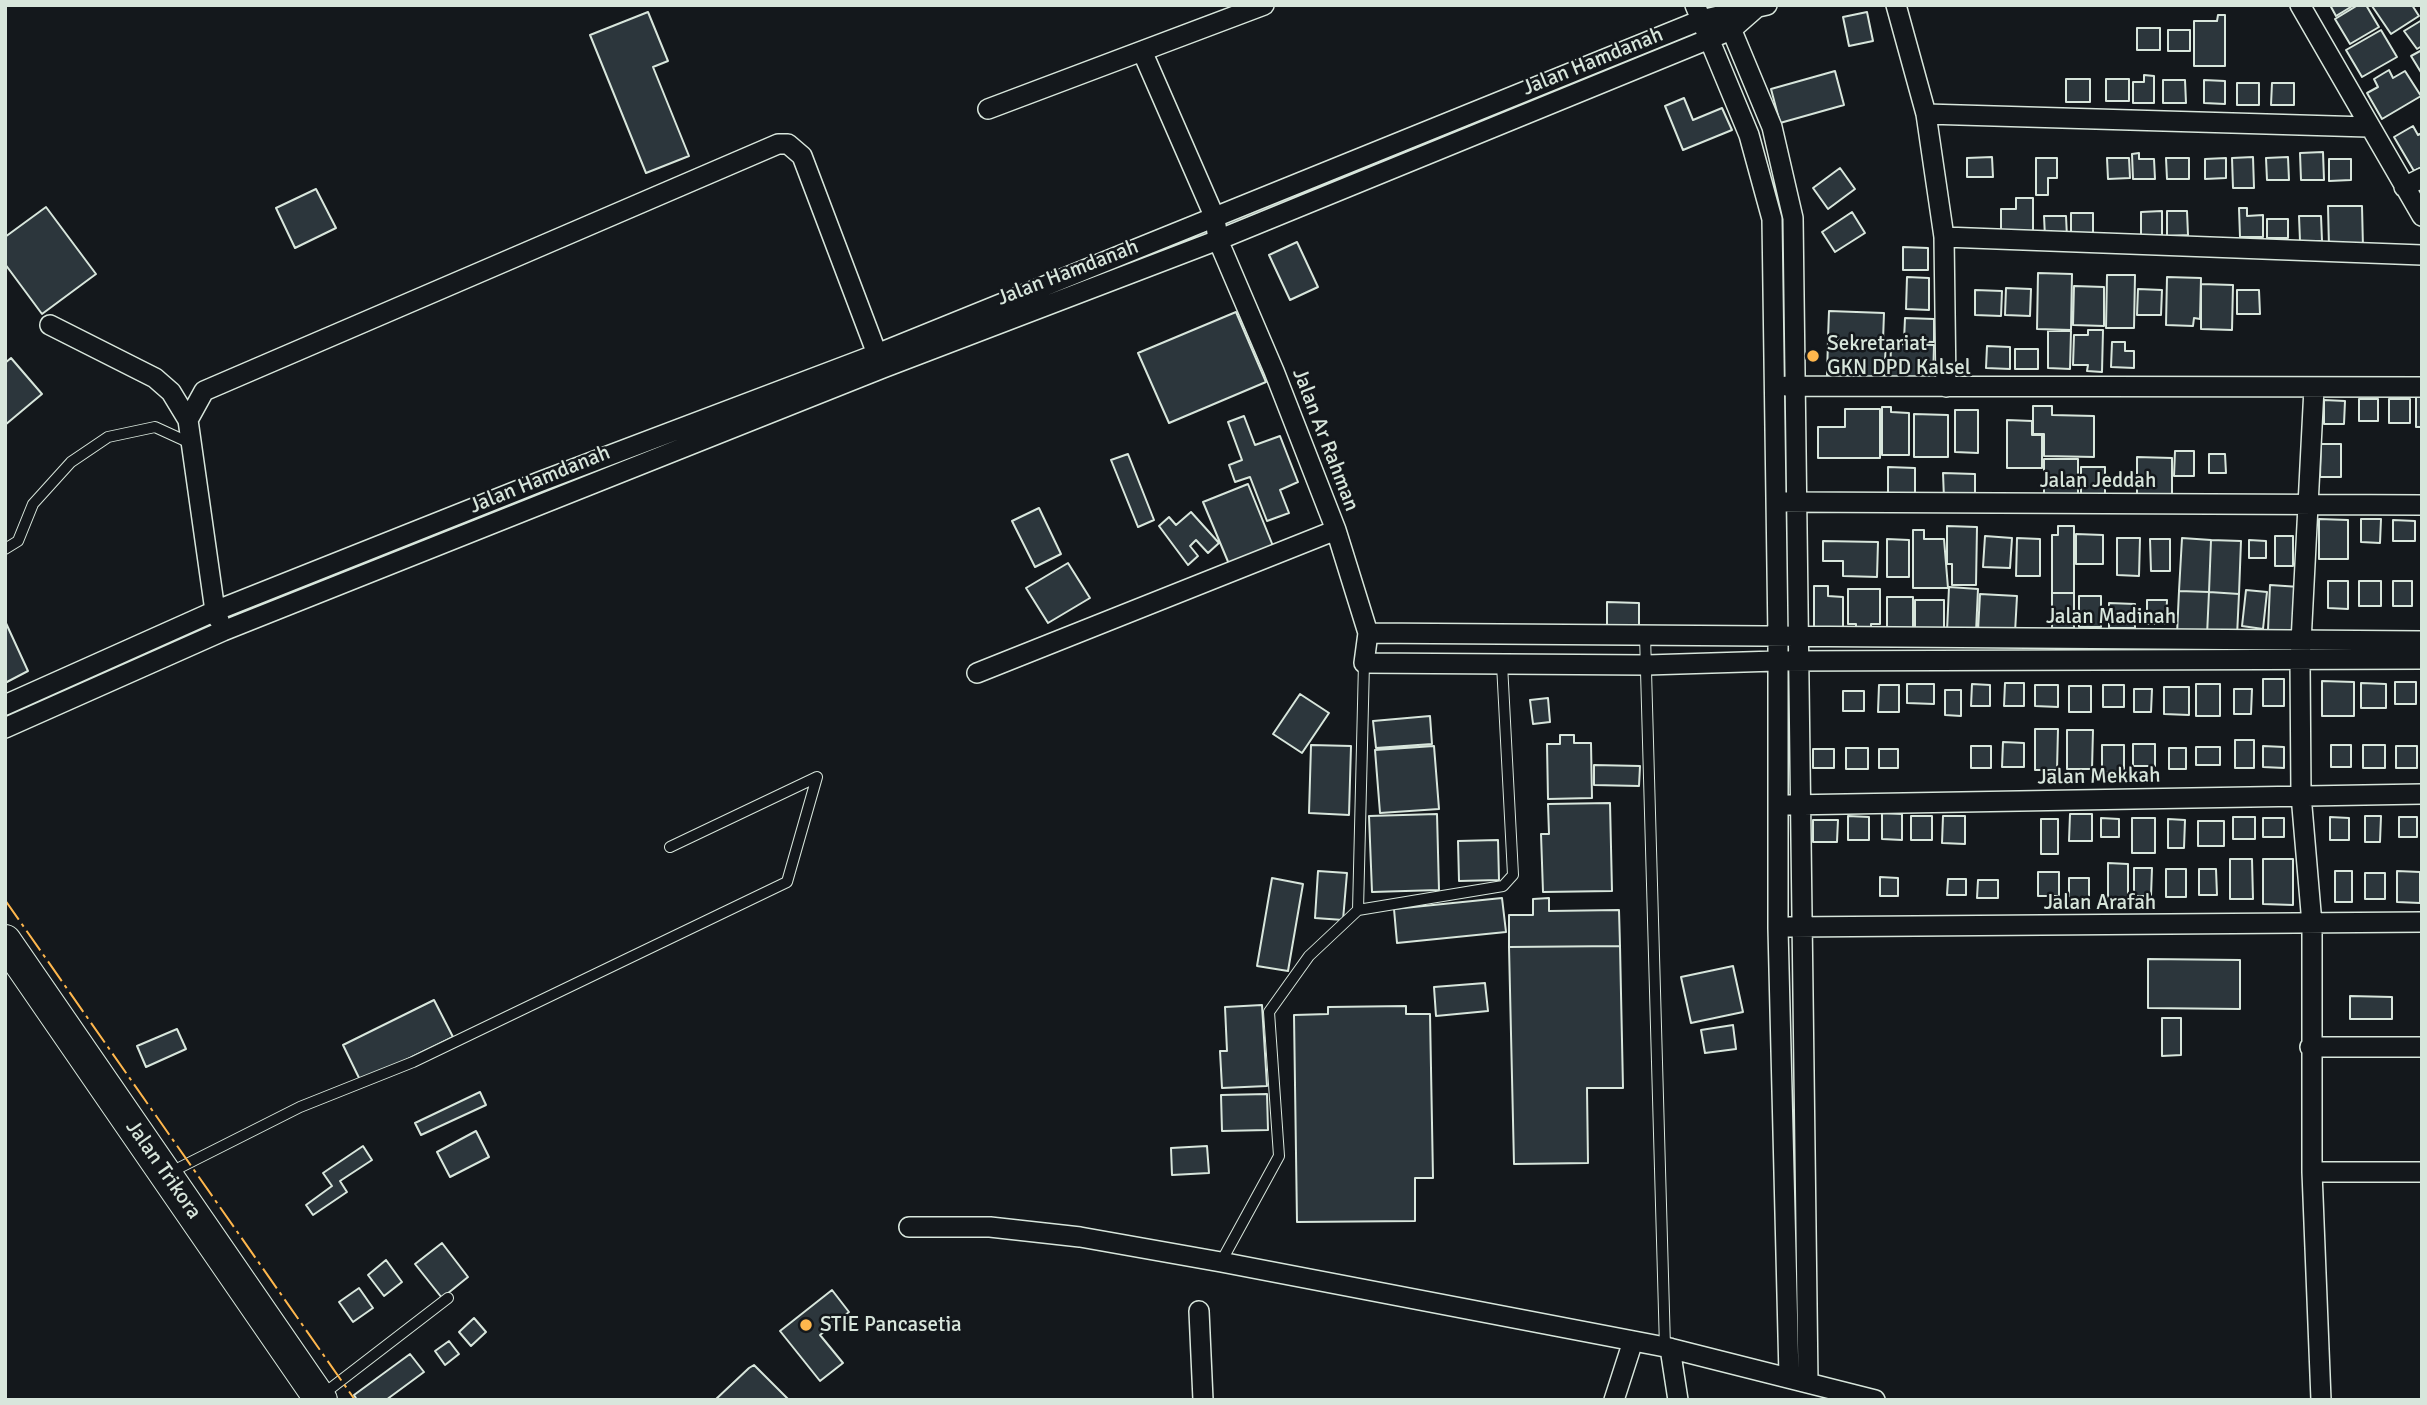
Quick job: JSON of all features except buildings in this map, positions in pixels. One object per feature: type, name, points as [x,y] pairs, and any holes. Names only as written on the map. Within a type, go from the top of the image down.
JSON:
[{"type":"main road","name":"Jalan Trikora","points":[[5,941],[320,1399]]},
{"type":"street","points":[[988,109],[1264,5]]},
{"type":"street","points":[[1896,5],[1926,114],[1944,237],[1946,387]]},
{"type":"street","points":[[2300,5],[2368,127],[2413,182],[2422,216]]},
{"type":"street","name":"Jalan Hamdanah","points":[[5,705],[215,611],[539,482],[877,354],[1215,218],[1698,12],[1725,16],[1761,7]]},
{"type":"street","points":[[1698,12],[1749,135],[1772,219],[1778,638],[1778,928],[1789,1376]]},
{"type":"street","points":[[1725,16],[1772,127],[1793,218],[1808,1381]]},
{"type":"street","name":"Jalan Hamdanah","points":[[5,728],[223,631],[870,373],[1218,240],[1709,39],[1725,16]]},
{"type":"street","name":"Jalan Ar Rahman","points":[[1142,51],[1215,218],[1218,240],[1274,371],[1336,530],[1368,633],[1364,663]]},
{"type":"street","points":[[1926,114],[2368,127]]},
{"type":"street","points":[[188,420],[204,391],[778,144],[788,144],[802,156],[877,354]]},
{"type":"street","points":[[1944,237],[2422,256]]},
{"type":"street","points":[[50,324],[155,378],[171,392],[188,420],[215,611],[223,631]]},
{"type":"street","points":[[1775,386],[2422,387]]},
{"type":"street","points":[[2314,388],[2300,662],[2301,796],[2312,924],[2312,1172],[2321,1400]]},
{"type":"street","name":"Jalan Jeddah","points":[[1775,502],[2422,505]]},
{"type":"street","points":[[977,673],[1336,530]]},
{"type":"street","name":"Jalan Madinah","points":[[1368,633],[2422,641]]},
{"type":"street","points":[[1558,635],[1563,664]]},
{"type":"street","name":"Jalan Madinah","points":[[1364,663],[1647,665],[1776,661],[2076,659],[2300,662],[2422,659]]},
{"type":"street","name":"Jalan Mekkah","points":[[1777,805],[2422,794]]},
{"type":"street","name":"Jalan Arafah","points":[[1778,928],[2422,922]]},
{"type":"street","points":[[2310,1047],[2422,1047]]},
{"type":"street","points":[[2312,1172],[2422,1172]]},
{"type":"street","points":[[909,1227],[990,1227],[1080,1237],[1221,1262],[1668,1347],[1875,1400]]},
{"type":"street","points":[[1199,1311],[1203,1400]]},
{"type":"street","points":[[1614,1400],[1633,1341]]},
{"type":"street","points":[[1668,1347],[1678,1400]]},
{"type":"lane","points":[[5,549],[18,541],[33,504],[48,487],[71,462],[107,437],[155,427],[190,443]]},
{"type":"lane","points":[[1645,635],[1668,1347]]},
{"type":"lane","points":[[1358,910],[1364,663]]},
{"type":"lane","points":[[1221,1262],[1279,1156],[1269,1012],[1309,956],[1358,910],[1503,886],[1513,875],[1502,664]]},
{"type":"lane","points":[[166,1175],[300,1107],[413,1062],[787,882],[817,777],[670,847]]},
{"type":"lane","points":[[320,1399],[448,1298]]},
{"type":"power","points":[[5,900],[355,1400]]},
{"type":"place","name":"Sekretariat GKN DPD Kalsel","points":[[1813,356]]},
{"type":"place","name":"STIE Pancasetia","points":[[806,1325]]}]
